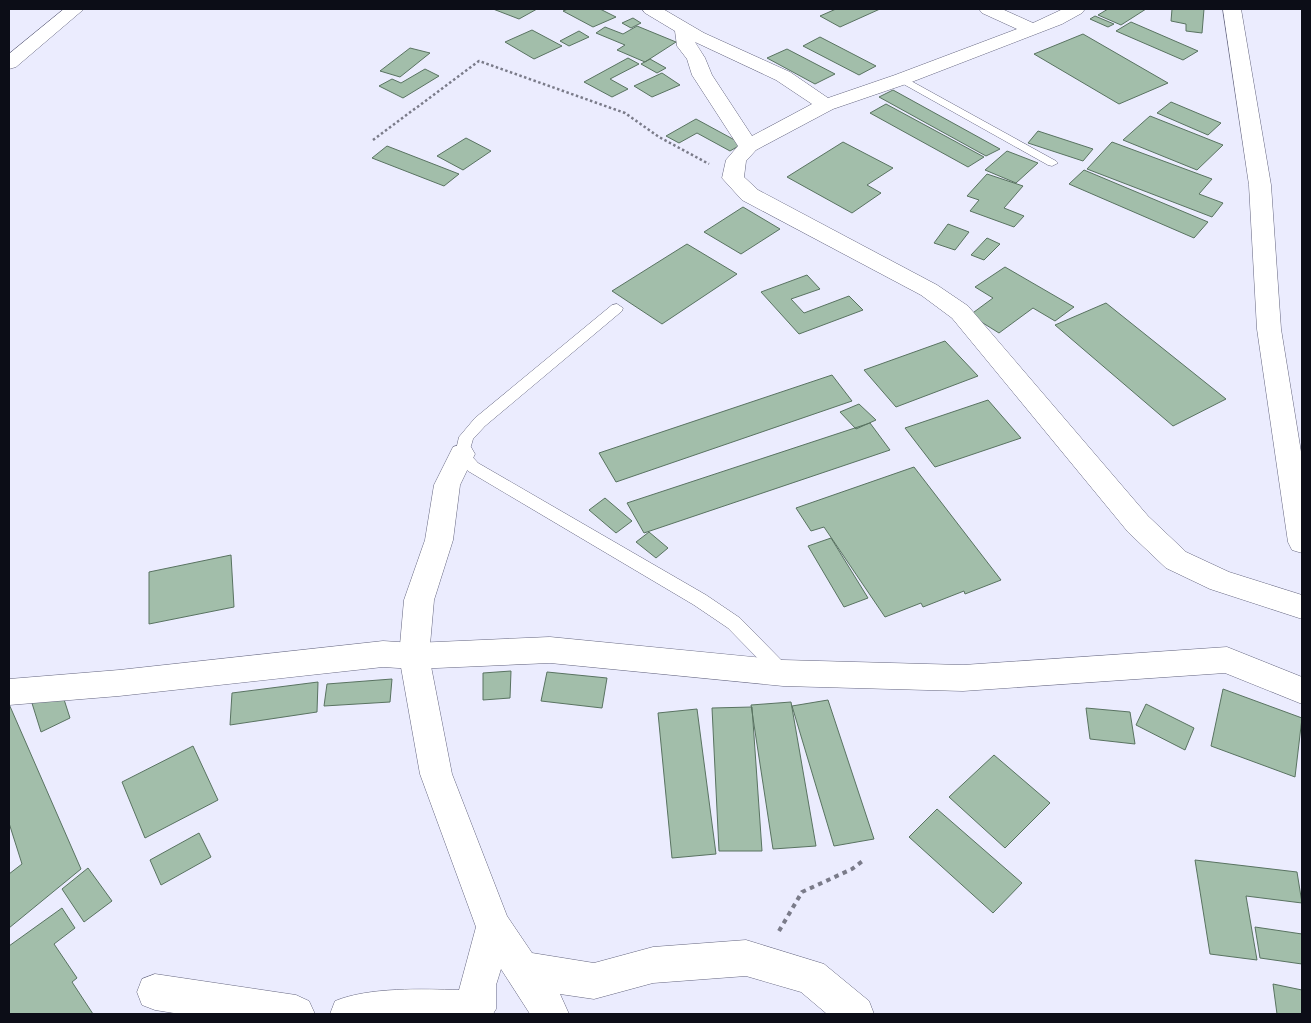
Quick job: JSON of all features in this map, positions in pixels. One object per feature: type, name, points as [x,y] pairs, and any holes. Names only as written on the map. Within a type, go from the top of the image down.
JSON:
[{"type":"street","points":[[9,63],[75,9]]},
{"type":"street","points":[[651,9],[684,28],[782,76],[826,105]]},
{"type":"street","points":[[988,9],[1032,29]]},
{"type":"street","points":[[1076,9],[1056,20],[902,80],[826,105],[749,146],[736,160],[733,178],[750,195],[929,290],[960,312],[1138,524],[1176,560],[1220,581],[1302,607]]},
{"type":"street","points":[[1232,9],[1260,184],[1269,329],[1302,542]]},
{"type":"street","points":[[684,28],[686,46],[696,58],[702,75],[739,134],[749,146]]},
{"type":"street","points":[[462,454],[447,485],[439,540],[419,600],[414,656],[436,774],[494,927],[551,1014]]},
{"type":"street","points":[[9,692],[119,683],[382,654],[414,656],[550,650],[783,673],[963,678],[1227,660],[1302,691]]},
{"type":"street","points":[[348,1014],[418,1008],[478,1012],[478,985],[494,927]]},
{"type":"street","points":[[522,970],[594,981],[653,965],[746,958],[811,977],[856,1014]]},
{"type":"street","points":[[155,992],[296,1014]]},
{"type":"lane","points":[[902,80],[1052,164]]},
{"type":"lane","points":[[617,308],[480,422],[466,438],[462,454],[473,467],[700,600],[734,623],[783,673]]},
{"type":"path","points":[[373,140],[479,61],[625,113],[659,137],[733,178]]},
{"type":"path","points":[[760,962],[802,892],[852,869],[864,860]]},
{"type":"building","points":[[493,9],[537,9],[519,19]]},
{"type":"building","points":[[568,9],[600,9],[616,17],[593,27],[563,11]]},
{"type":"building","points":[[836,9],[880,9],[840,27],[820,16]]},
{"type":"building","points":[[1108,9],[1146,9],[1121,25],[1098,15]]},
{"type":"building","points":[[1172,9],[1204,9],[1202,33],[1186,31],[1186,24],[1171,21]]},
{"type":"building","points":[[1095,16],[1114,24],[1108,27],[1090,19]]},
{"type":"building","points":[[633,18],[641,23],[631,28],[622,23]]},
{"type":"building","points":[[1131,22],[1198,51],[1183,60],[1116,31]]},
{"type":"building","points":[[637,26],[676,42],[645,62],[617,50],[625,45],[596,33],[605,27],[623,34]]},
{"type":"building","points":[[532,30],[562,46],[534,59],[505,42]]},
{"type":"building","points":[[579,31],[589,37],[569,46],[560,41]]},
{"type":"building","points":[[1083,34],[1168,83],[1119,104],[1034,54]]},
{"type":"building","points":[[820,37],[876,66],[859,75],[803,46]]},
{"type":"building","points":[[410,48],[430,53],[400,77],[380,71]]},
{"type":"building","points":[[787,49],[835,74],[815,84],[767,58]]},
{"type":"building","points":[[628,58],[639,64],[610,79],[628,89],[612,97],[584,82]]},
{"type":"building","points":[[650,59],[666,68],[657,73],[641,64]]},
{"type":"building","points":[[425,69],[439,76],[403,98],[379,86],[392,79],[401,83]]},
{"type":"building","points":[[662,73],[680,85],[652,97],[634,86]]},
{"type":"building","points":[[893,90],[1000,149],[986,156],[879,97]]},
{"type":"building","points":[[1171,102],[1221,123],[1208,135],[1157,113]]},
{"type":"building","points":[[886,104],[984,157],[968,167],[870,113]]},
{"type":"building","points":[[1150,116],[1223,145],[1197,170],[1123,140]]},
{"type":"building","points":[[696,119],[742,144],[730,151],[697,133],[679,143],[666,136]]},
{"type":"building","points":[[1038,131],[1093,149],[1083,161],[1028,143]]},
{"type":"building","points":[[466,138],[491,151],[463,170],[437,156]]},
{"type":"building","points":[[843,142],[893,168],[867,185],[881,193],[852,213],[787,177]]},
{"type":"building","points":[[1112,142],[1212,179],[1199,194],[1223,203],[1212,217],[1087,169]]},
{"type":"building","points":[[387,146],[459,174],[444,186],[372,158]]},
{"type":"building","points":[[1007,151],[1038,163],[1016,183],[985,170]]},
{"type":"building","points":[[1084,170],[1208,222],[1194,238],[1069,184]]},
{"type":"building","points":[[987,174],[1023,186],[1004,208],[1024,216],[1014,227],[970,211],[979,200],[967,196]]},
{"type":"building","points":[[743,207],[780,229],[741,254],[704,232]]},
{"type":"building","points":[[948,224],[969,232],[955,250],[934,243]]},
{"type":"building","points":[[987,238],[1000,244],[984,260],[971,255]]},
{"type":"building","points":[[687,244],[737,274],[662,324],[612,291]]},
{"type":"building","points":[[1005,267],[1074,307],[1055,321],[1033,308],[999,333],[970,315],[993,298],[975,287]]},
{"type":"building","points":[[807,275],[820,289],[791,299],[804,313],[849,296],[863,310],[799,334],[761,292]]},
{"type":"building","points":[[1106,303],[1226,399],[1173,426],[1055,325]]},
{"type":"building","points":[[945,341],[978,376],[896,407],[864,370]]},
{"type":"building","points":[[832,375],[852,401],[616,482],[599,453]]},
{"type":"building","points":[[988,400],[1021,438],[935,467],[905,428]]},
{"type":"building","points":[[859,404],[876,420],[856,429],[840,412]]},
{"type":"building","points":[[870,423],[890,450],[644,533],[627,503]]},
{"type":"building","points":[[914,467],[1001,580],[965,594],[964,591],[923,607],[921,603],[885,617],[824,527],[811,531],[796,508]]},
{"type":"building","points":[[605,498],[632,521],[616,533],[589,510]]},
{"type":"building","points":[[649,532],[668,548],[656,558],[636,542]]},
{"type":"building","points":[[831,538],[868,598],[844,607],[808,546]]},
{"type":"building","points":[[231,555],[234,607],[149,624],[149,572]]},
{"type":"building","points":[[511,671],[510,698],[483,700],[483,673]]},
{"type":"building","points":[[547,672],[607,678],[602,708],[541,701]]},
{"type":"building","points":[[392,679],[390,702],[324,706],[327,684]]},
{"type":"building","points":[[318,682],[317,712],[230,725],[232,693]]},
{"type":"building","points":[[60,687],[70,718],[41,732],[31,700]]},
{"type":"building","points":[[1223,689],[1302,718],[1295,777],[1211,746]]},
{"type":"building","points":[[828,700],[874,839],[834,846],[792,706]]},
{"type":"building","points":[[791,702],[816,846],[773,849],[751,705]]},
{"type":"building","points":[[9,704],[81,869],[9,928],[9,874],[22,864],[9,823]]},
{"type":"building","points":[[1146,704],[1194,728],[1185,750],[1136,725]]},
{"type":"building","points":[[752,707],[762,851],[719,851],[712,708]]},
{"type":"building","points":[[1086,708],[1130,712],[1135,744],[1090,739]]},
{"type":"building","points":[[697,709],[716,854],[672,858],[658,713]]},
{"type":"building","points":[[193,746],[218,800],[145,838],[122,782]]},
{"type":"building","points":[[994,755],[1050,803],[1005,848],[949,797]]},
{"type":"building","points":[[937,809],[1022,883],[993,913],[909,837]]},
{"type":"building","points":[[199,833],[211,857],[161,885],[150,860]]},
{"type":"building","points":[[1195,860],[1297,872],[1302,903],[1246,896],[1257,960],[1210,954]]},
{"type":"building","points":[[88,868],[112,901],[84,922],[62,889]]},
{"type":"building","points":[[62,908],[75,928],[54,944],[77,978],[72,982],[93,1014],[9,1014],[9,946]]},
{"type":"building","points":[[1255,927],[1302,934],[1302,964],[1260,958]]},
{"type":"building","points":[[1273,984],[1302,990],[1302,1014],[1277,1014]]}]
